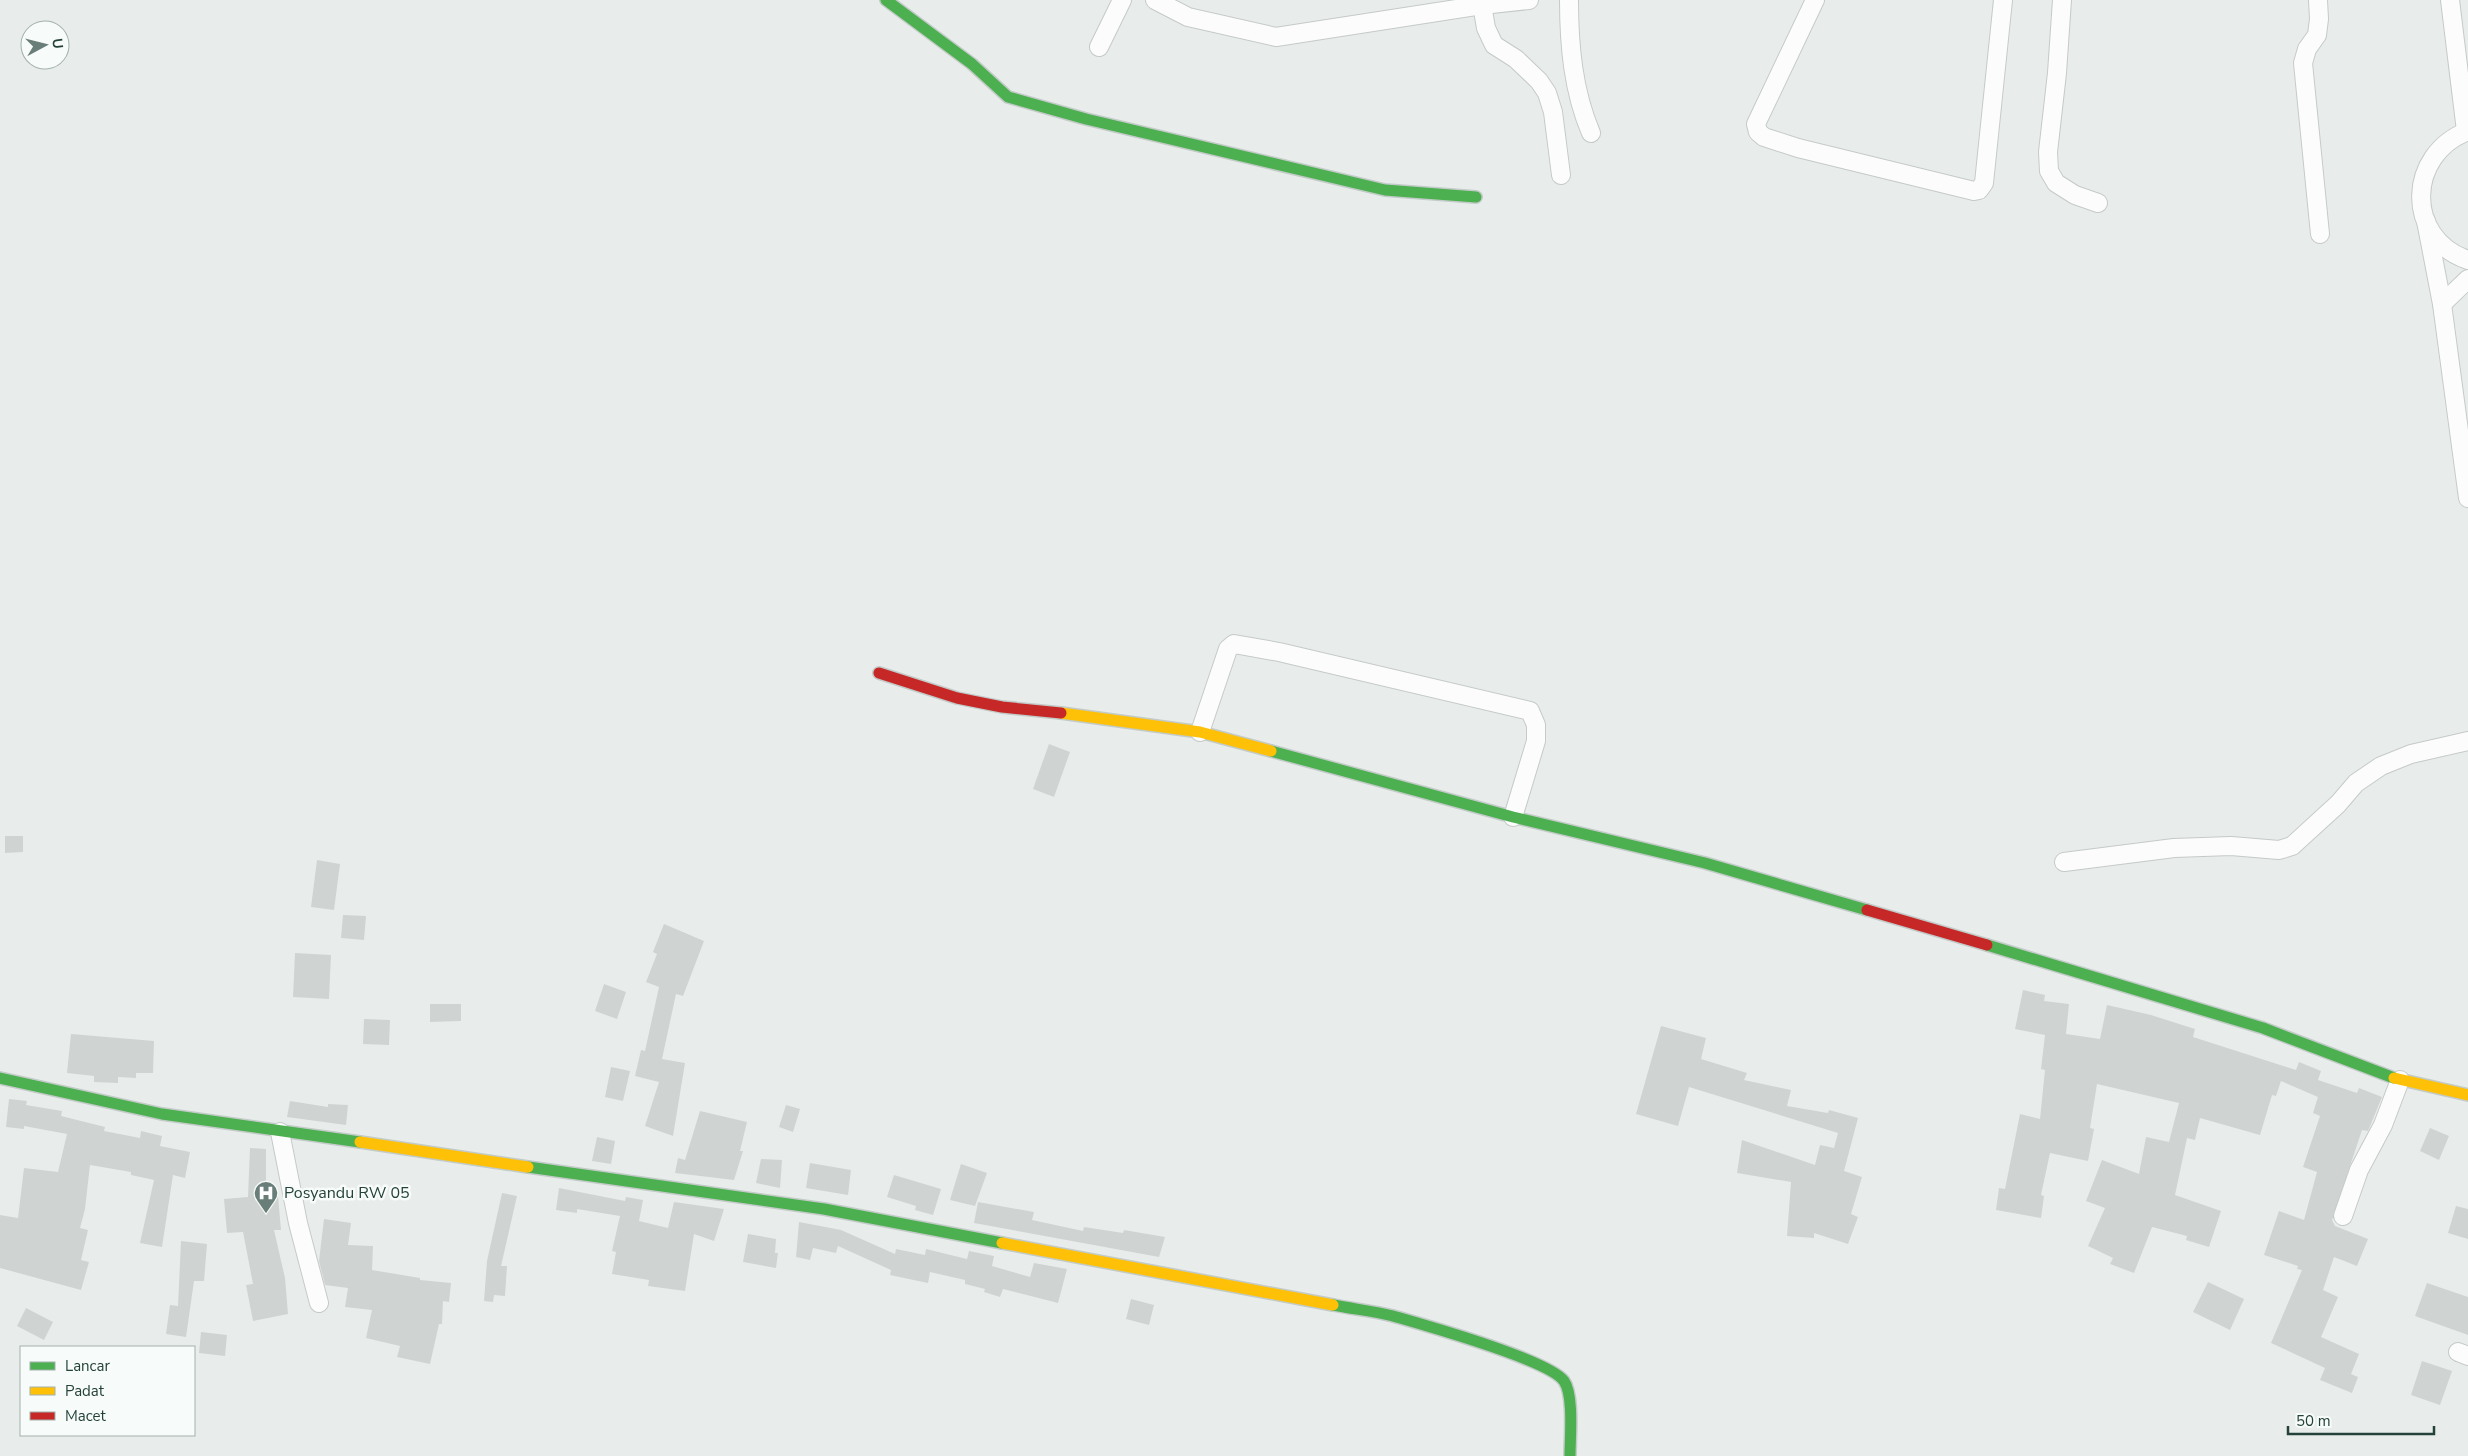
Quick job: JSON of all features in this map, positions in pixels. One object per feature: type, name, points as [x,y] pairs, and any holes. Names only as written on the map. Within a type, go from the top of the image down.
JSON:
[{"type":"street","points":[[886,0],[972,64],[1008,97],[1086,119],[1385,190],[1476,197]]},
{"type":"street","points":[[1099,47],[1122,0]]},
{"type":"street","points":[[1155,0],[1188,17],[1276,37],[1482,5],[1529,0]]},
{"type":"street","points":[[1569,0],[1569,38],[1581,110],[1591,133]]},
{"type":"street","points":[[1815,0],[1756,124],[1758,132],[1764,137],[1798,148],[1974,190],[1979,190],[1984,183],[2002,0]]},
{"type":"street","points":[[2062,0],[2057,73],[2048,152],[2049,171],[2056,183],[2075,195],[2098,203]]},
{"type":"street","points":[[2318,0],[2319,19],[2317,35],[2307,49],[2303,64],[2320,234]]},
{"type":"street","points":[[2450,0],[2467,131],[2443,145],[2427,167],[2420,194],[2442,304],[2468,498]]},
{"type":"street","points":[[1482,5],[1486,28],[1494,45],[1516,59],[1539,81],[1548,93],[1553,112],[1561,176]]},
{"type":"street","points":[[2426,221],[2440,243],[2450,251],[2468,260]]},
{"type":"street","points":[[2442,304],[2468,280]]},
{"type":"street","points":[[1200,732],[1228,649],[1234,644],[1278,652],[1530,711],[1536,726],[1536,741],[1513,817]]},
{"type":"street","points":[[879,673],[957,698],[1002,707],[1064,713],[1200,732],[1513,817],[1705,863],[1978,942],[2263,1028],[2400,1080],[2468,1095]]},
{"type":"street","points":[[2064,862],[2174,848],[2231,846],[2279,850],[2292,846],[2338,804],[2356,784],[2381,766],[2411,754],[2468,742]]},
{"type":"street","points":[[0,1078],[162,1114],[824,1209],[1392,1316],[1526,1358],[1557,1373],[1565,1382],[1569,1395],[1570,1456]]},
{"type":"street","points":[[2343,1216],[2359,1170],[2383,1125],[2400,1080]]},
{"type":"street","points":[[280,1132],[298,1223],[319,1303]]},
{"type":"building","points":[[1049,744],[1070,752],[1054,797],[1033,789]]},
{"type":"building","points":[[5,836],[23,836],[23,852],[5,853]]},
{"type":"building","points":[[317,860],[340,864],[334,910],[311,907]]},
{"type":"building","points":[[343,915],[366,916],[364,940],[341,938]]},
{"type":"building","points":[[664,924],[704,941],[683,996],[676,994],[662,1059],[685,1063],[673,1136],[645,1126],[659,1082],[635,1076],[641,1050],[645,1051],[659,987],[646,982],[657,954],[653,952]]},
{"type":"building","points":[[295,953],[331,955],[329,999],[293,997]]},
{"type":"building","points":[[604,984],[626,992],[617,1019],[595,1011]]},
{"type":"building","points":[[2023,990],[2045,995],[2044,1001],[2069,1004],[2066,1034],[2100,1039],[2107,1005],[2151,1015],[2195,1029],[2193,1037],[2296,1070],[2299,1062],[2321,1071],[2318,1080],[2357,1093],[2359,1088],[2382,1097],[2368,1131],[2362,1130],[2332,1220],[2335,1226],[2368,1239],[2357,1266],[2334,1257],[2323,1290],[2338,1297],[2321,1337],[2359,1354],[2351,1374],[2358,1377],[2352,1393],[2320,1380],[2325,1368],[2271,1343],[2302,1270],[2297,1269],[2298,1266],[2264,1255],[2279,1211],[2304,1220],[2317,1172],[2303,1167],[2320,1116],[2313,1113],[2318,1097],[2281,1081],[2276,1096],[2272,1095],[2260,1135],[2200,1118],[2195,1140],[2187,1138],[2175,1195],[2221,1211],[2209,1247],[2186,1240],[2187,1236],[2152,1227],[2134,1273],[2110,1264],[2113,1258],[2088,1246],[2105,1208],[2086,1201],[2102,1160],[2139,1174],[2146,1137],[2169,1142],[2179,1103],[2097,1084],[2090,1128],[2094,1129],[2088,1161],[2050,1153],[2041,1195],[2044,1196],[2041,1218],[1996,1210],[1999,1188],[2005,1189],[2020,1114],[2040,1119],[2045,1070],[2041,1069],[2045,1035],[2015,1029]]},
{"type":"building","points":[[430,1004],[461,1004],[461,1021],[430,1022]]},
{"type":"building","points":[[364,1019],[390,1020],[389,1045],[363,1044]]},
{"type":"building","points":[[1661,1026],[1706,1038],[1701,1059],[1747,1073],[1744,1080],[1791,1090],[1787,1106],[1828,1113],[1829,1110],[1858,1118],[1844,1171],[1862,1177],[1851,1214],[1858,1217],[1848,1244],[1814,1233],[1814,1238],[1787,1236],[1791,1182],[1737,1173],[1742,1140],[1815,1165],[1820,1145],[1834,1148],[1838,1133],[1689,1087],[1678,1126],[1636,1114]]},
{"type":"building","points":[[71,1034],[154,1041],[153,1073],[136,1073],[136,1078],[118,1077],[118,1083],[94,1082],[94,1076],[67,1073]]},
{"type":"building","points":[[611,1067],[630,1071],[623,1101],[605,1097]]},
{"type":"building","points":[[9,1099],[27,1101],[26,1105],[62,1111],[61,1116],[105,1127],[104,1131],[140,1138],[141,1131],[162,1136],[160,1146],[190,1152],[185,1178],[173,1175],[162,1247],[140,1243],[154,1180],[131,1175],[131,1172],[90,1165],[85,1209],[80,1228],[88,1230],[81,1260],[89,1262],[81,1290],[0,1268],[0,1215],[18,1218],[24,1168],[58,1172],[67,1134],[24,1126],[24,1129],[6,1127]]},
{"type":"building","points":[[290,1101],[328,1107],[328,1104],[348,1105],[346,1125],[287,1117]]},
{"type":"building","points":[[786,1105],[800,1109],[793,1132],[779,1127]]},
{"type":"building","points":[[700,1111],[747,1122],[740,1151],[743,1151],[734,1180],[675,1173],[678,1158],[685,1160]]},
{"type":"building","points":[[2430,1128],[2449,1136],[2439,1160],[2420,1151]]},
{"type":"building","points":[[597,1137],[615,1141],[611,1164],[592,1161]]},
{"type":"building","points":[[250,1148],[266,1149],[266,1197],[278,1196],[281,1230],[274,1230],[285,1278],[288,1314],[253,1321],[246,1285],[253,1284],[243,1232],[227,1233],[224,1199],[248,1197]]},
{"type":"building","points":[[761,1159],[782,1160],[780,1188],[756,1183]]},
{"type":"building","points":[[810,1163],[851,1170],[848,1195],[806,1188]]},
{"type":"building","points":[[961,1164],[987,1173],[975,1206],[950,1200]]},
{"type":"building","points":[[894,1175],[941,1189],[933,1215],[915,1210],[916,1206],[887,1197]]},
{"type":"building","points":[[559,1188],[625,1201],[626,1197],[643,1200],[639,1221],[668,1228],[674,1202],[724,1209],[714,1241],[694,1234],[685,1291],[648,1286],[649,1280],[612,1274],[616,1252],[612,1251],[620,1216],[577,1209],[577,1213],[556,1210]]},
{"type":"building","points":[[502,1193],[517,1196],[501,1266],[507,1266],[505,1296],[494,1295],[493,1302],[484,1301],[487,1261]]},
{"type":"building","points":[[978,1202],[1034,1212],[1032,1220],[1083,1231],[1084,1227],[1123,1233],[1124,1230],[1165,1237],[1159,1257],[974,1223]]},
{"type":"building","points":[[2456,1206],[2468,1209],[2468,1239],[2448,1233]]},
{"type":"building","points":[[324,1219],[351,1223],[348,1245],[373,1246],[372,1270],[420,1278],[420,1280],[451,1283],[449,1302],[443,1301],[442,1324],[439,1324],[430,1364],[397,1357],[400,1346],[366,1338],[372,1310],[345,1307],[348,1288],[325,1285],[319,1261]]},
{"type":"building","points":[[799,1222],[841,1230],[895,1254],[896,1249],[925,1255],[926,1249],[967,1259],[969,1251],[994,1256],[992,1266],[1030,1277],[1034,1263],[1067,1269],[1058,1303],[1003,1289],[1000,1297],[984,1292],[985,1289],[965,1284],[965,1280],[930,1272],[928,1283],[890,1275],[891,1270],[838,1246],[836,1253],[813,1248],[810,1260],[796,1257]]},
{"type":"building","points":[[748,1234],[776,1239],[775,1253],[778,1253],[776,1268],[743,1262]]},
{"type":"building","points":[[181,1241],[207,1244],[204,1281],[194,1281],[186,1337],[166,1334],[170,1305],[178,1306]]},
{"type":"building","points":[[2208,1282],[2244,1299],[2230,1330],[2193,1312]]},
{"type":"building","points":[[2427,1283],[2468,1297],[2468,1335],[2415,1316]]},
{"type":"building","points":[[1131,1299],[1154,1305],[1149,1325],[1126,1319]]},
{"type":"building","points":[[26,1308],[53,1322],[44,1340],[17,1326]]},
{"type":"building","points":[[201,1332],[227,1335],[225,1356],[199,1353]]},
{"type":"building","points":[[2422,1361],[2452,1371],[2440,1405],[2411,1395]]},
{"type":"traffic: fast","points":[[886,0],[972,64],[1008,97],[1086,119],[1385,190],[1476,197]]},
{"type":"traffic: fast","points":[[1271,751],[1513,817],[1705,863],[1867,910]]},
{"type":"traffic: fast","points":[[1987,945],[2263,1028],[2394,1078]]},
{"type":"traffic: fast","points":[[0,1078],[162,1114],[360,1142]]},
{"type":"traffic: fast","points":[[528,1167],[824,1209],[1002,1243]]},
{"type":"traffic: fast","points":[[1333,1305],[1393,1316],[1457,1335],[1535,1363],[1554,1373],[1564,1381],[1569,1396],[1571,1417],[1570,1456]]},
{"type":"traffic: slow","points":[[1061,713],[1200,732],[1271,751]]},
{"type":"traffic: slow","points":[[2394,1078],[2468,1095]]},
{"type":"traffic: slow","points":[[360,1142],[528,1167]]},
{"type":"traffic: slow","points":[[1002,1243],[1333,1305]]},
{"type":"traffic: jam","points":[[879,673],[957,698],[1002,707],[1061,713]]},
{"type":"traffic: jam","points":[[1867,910],[1987,945]]},
{"type":"place","name":"Posyandu RW 05","points":[[266,1214]]}]
